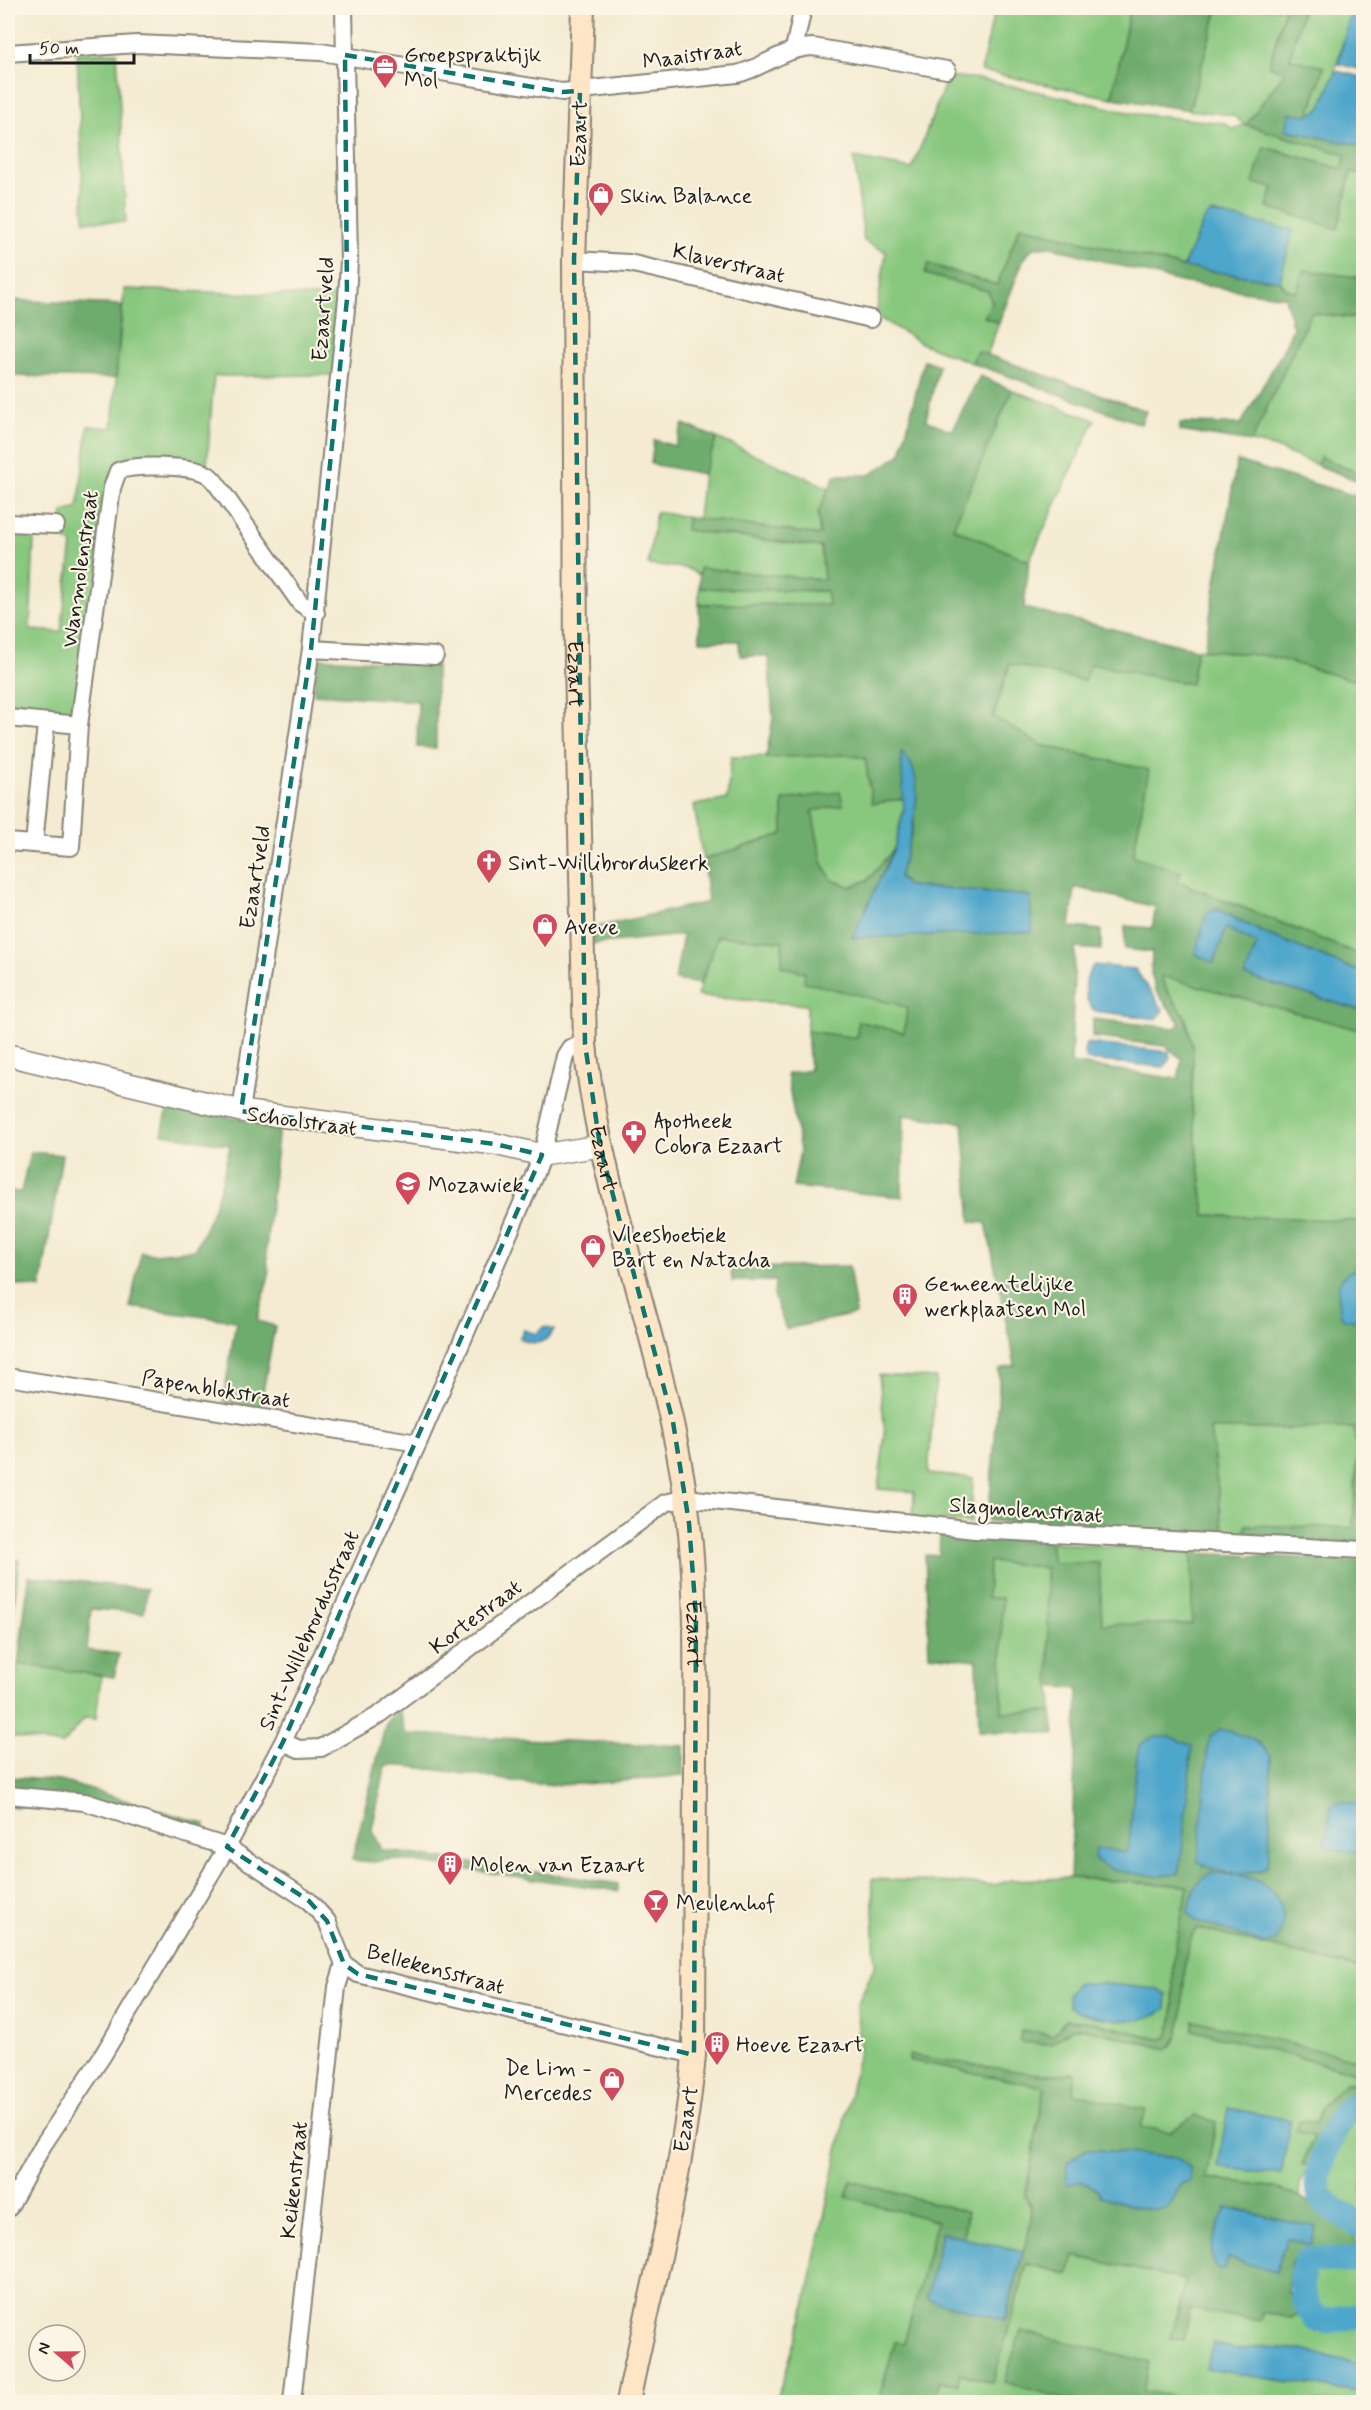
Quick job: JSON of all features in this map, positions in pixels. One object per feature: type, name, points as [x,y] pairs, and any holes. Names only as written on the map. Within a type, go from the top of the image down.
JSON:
[{"type":"main road","name":"Ezaart","points":[[583,8],[574,260],[576,663],[585,1044],[590,1096],[600,1146],[674,1422],[686,1498],[696,1616],[694,2055],[679,2157],[628,2403]]},
{"type":"street","name":"Ezaartveld","points":[[241,1111],[312,649],[347,299],[344,8]]},
{"type":"street","points":[[794,49],[803,8]]},
{"type":"street","name":"Maaistraat","points":[[8,52],[138,44],[321,52],[381,64],[562,92],[737,74],[752,70],[794,49],[813,47],[947,70]]},
{"type":"street","name":"Klaverstraat","points":[[574,260],[629,263],[871,319]]},
{"type":"street","name":"Wanmolenstraat","points":[[8,842],[72,846],[79,725],[112,488],[118,471],[129,466],[197,471],[208,475],[300,603],[316,613]]},
{"type":"street","points":[[8,523],[56,525]]},
{"type":"street","points":[[312,649],[435,656]]},
{"type":"street","points":[[8,718],[46,724],[79,725]]},
{"type":"street","points":[[34,844],[46,724]]},
{"type":"street","name":"Sint-Willebrordusstraat","points":[[8,2209],[42,2145],[103,2055],[227,1847],[282,1742],[418,1443],[542,1155],[565,1056],[570,1048],[585,1044]]},
{"type":"street","name":"Schoolstraat","points":[[8,1054],[241,1111],[495,1144],[542,1155],[600,1146]]},
{"type":"street","name":"Papenblokstraat","points":[[8,1377],[418,1443]]},
{"type":"street","name":"Slagmolenstraat","points":[[686,1498],[975,1530],[1364,1550]]},
{"type":"street","name":"Kortestraat","points":[[282,1742],[299,1749],[321,1748],[380,1715],[665,1503],[686,1498]]},
{"type":"street","name":"Bellekensstraat","points":[[8,1795],[85,1802],[227,1847],[309,1901],[327,1921],[344,1964],[368,1978],[694,2055]]},
{"type":"street","name":"Keikenstraat","points":[[292,2403],[337,1986],[344,1964]]},
{"type":"highlighted area","points":[[345,55],[562,92],[580,91],[574,260],[585,1044],[600,1146],[673,1422],[689,1523],[696,1616],[694,2055],[358,1974],[344,1964],[327,1921],[309,1901],[227,1847],[283,1742],[542,1155],[495,1144],[241,1111],[311,649],[347,299]]},
{"type":"green space","points":[[995,8],[1130,8],[1112,98],[981,71]]},
{"type":"green space","points":[[1130,8],[1218,8],[1189,110],[1112,98]]},
{"type":"green space","points":[[1218,8],[1285,8],[1269,66],[1285,72],[1246,125],[1347,155],[1343,169],[1264,147],[1273,188],[1267,207],[1338,228],[1351,172],[1363,176],[1363,230],[1358,247],[1363,249],[1363,278],[1303,270],[1297,292],[1286,289],[1280,281],[1293,230],[1204,220],[1183,267],[1020,226],[997,285],[929,264],[925,274],[988,291],[992,303],[985,317],[999,323],[987,355],[977,352],[972,363],[923,344],[876,316],[886,252],[864,241],[854,158],[912,169],[948,76],[981,79],[1137,114],[1225,123],[1232,129],[1245,125],[1232,115],[1189,110]]},
{"type":"green space","points":[[1285,8],[1303,8],[1290,59],[1324,67],[1309,115],[1286,130],[1363,146],[1363,176],[1351,172],[1338,229],[1267,207],[1273,188],[1253,183],[1264,147],[1342,169],[1346,155],[1246,125],[1285,72],[1269,66]]},
{"type":"green space","points":[[1303,8],[1352,8],[1328,97],[1320,109],[1309,115],[1324,67],[1290,59]]},
{"type":"green space","points":[[117,52],[126,222],[84,221],[77,53]]},
{"type":"green space","points":[[1020,226],[1183,267],[1280,281],[1286,289],[1297,292],[1303,270],[1363,278],[1363,319],[1311,313],[1251,442],[1180,431],[1180,423],[1241,424],[1281,354],[1293,328],[1285,297],[1180,282],[1048,246],[1033,248],[1024,258],[999,323],[984,317],[992,303],[988,291],[925,274],[928,264],[997,285]]},
{"type":"green space","points":[[124,289],[340,297],[334,375],[214,376],[207,465],[187,460],[127,460],[116,468],[75,713],[64,715],[8,711],[8,530],[34,537],[30,630],[61,632],[72,545],[62,537],[63,512],[78,508],[88,426],[112,428]]},
{"type":"green space","points":[[8,300],[122,305],[116,378],[8,376]]},
{"type":"green space","points":[[1311,313],[1363,319],[1363,475],[1320,458],[1317,465],[1273,447],[1251,442]]},
{"type":"green space","points":[[977,351],[1146,411],[1141,424],[972,363]]},
{"type":"green space","points":[[924,360],[939,365],[926,420],[952,431],[980,376],[1012,390],[953,528],[1029,561],[1024,608],[1197,649],[1191,684],[1090,664],[1084,681],[1010,664],[993,717],[1041,745],[1149,770],[1133,856],[1181,872],[1177,881],[1363,956],[1363,973],[1264,933],[1217,909],[1225,927],[1257,944],[1246,976],[1363,1011],[1363,1031],[1161,976],[1168,993],[1185,1016],[1193,1046],[1192,1108],[1205,1215],[1363,1221],[1363,1543],[1243,1538],[1246,1525],[1353,1528],[1357,1457],[1354,1428],[1210,1429],[1224,1536],[988,1521],[999,1369],[1015,1365],[986,1223],[971,1222],[963,1123],[904,1115],[902,1197],[793,1187],[800,1151],[787,1074],[810,1070],[807,1031],[857,1038],[858,1021],[904,1033],[907,1007],[804,982],[805,972],[782,967],[782,941],[718,936],[700,984],[675,980],[683,935],[593,944],[592,928],[708,902],[703,860],[783,834],[783,800],[840,792],[843,805],[812,811],[822,862],[832,880],[850,887],[868,880],[894,849],[853,938],[1030,896],[907,886],[899,876],[914,824],[901,752],[906,798],[872,804],[865,758],[845,755],[766,758],[773,718],[768,656],[740,656],[739,641],[700,641],[699,604],[829,605],[826,591],[699,588],[700,568],[824,580],[821,547],[685,530],[688,517],[820,535],[818,513],[835,475],[870,475],[901,454]],"holes":[[[1075,887],[1156,907],[1152,928],[1125,926],[1124,949],[1152,952],[1151,974],[1156,991],[1180,1023],[1175,1028],[1093,1019],[1092,1037],[1165,1046],[1182,1059],[1178,1079],[1071,1063],[1075,948],[1101,950],[1101,930],[1070,927]]]},
{"type":"green space","points":[[1012,390],[1095,420],[1029,561],[952,528]]},
{"type":"green space","points":[[683,424],[717,438],[703,474],[651,464],[654,440],[675,446]]},
{"type":"green space","points":[[717,438],[829,488],[818,513],[820,535],[698,519],[703,474]]},
{"type":"green space","points":[[1320,457],[1363,475],[1363,483],[1317,465]]},
{"type":"green space","points":[[1237,461],[1363,498],[1363,683],[1269,656],[1204,650]]},
{"type":"green space","points":[[656,512],[688,517],[686,530],[821,547],[825,580],[700,568],[699,575],[686,568],[648,565]]},
{"type":"green space","points":[[699,588],[826,591],[829,605],[699,604]]},
{"type":"green space","points":[[1197,649],[1269,656],[1363,683],[1363,956],[1177,881],[1180,872],[1133,856],[1148,770],[1041,745],[993,717],[1010,663],[1084,681],[1090,664],[1191,683]]},
{"type":"green space","points":[[317,658],[436,664],[436,748],[417,747],[418,701],[314,694]]},
{"type":"green space","points":[[845,755],[865,758],[872,804],[906,798],[894,849],[868,880],[850,887],[832,880],[822,862],[812,811],[783,800],[783,834],[703,860],[694,805],[727,799],[731,757]]},
{"type":"green space","points":[[718,936],[782,941],[805,972],[858,993],[907,1007],[905,1033],[858,1022],[857,1038],[807,1031],[807,1005],[697,996]]},
{"type":"green space","points":[[1160,975],[1363,1031],[1363,1221],[1205,1215],[1192,1108],[1193,1046],[1185,1016],[1168,993]]},
{"type":"green space","points":[[168,1106],[279,1126],[266,1249],[269,1275],[257,1321],[275,1326],[260,1408],[223,1402],[236,1321],[130,1307],[141,1252],[153,1254],[194,1250],[207,1225],[216,1199],[230,1145],[162,1134]]},
{"type":"green space","points":[[30,1152],[62,1155],[41,1288],[9,1284],[8,1287],[8,1191],[21,1192]]},
{"type":"green space","points":[[849,1266],[856,1314],[786,1329],[774,1296],[775,1281],[732,1281],[731,1268]]},
{"type":"green space","points":[[879,1375],[936,1378],[928,1474],[973,1478],[971,1523],[913,1518],[914,1492],[878,1489],[885,1433]]},
{"type":"green space","points":[[1355,1428],[1357,1457],[1353,1528],[1247,1525],[1243,1538],[1224,1536],[1210,1429]]},
{"type":"green space","points":[[940,1535],[1050,1542],[1053,1563],[1099,1563],[1102,1624],[1192,1624],[1192,1553],[1363,1561],[1363,1970],[1197,1928],[1190,1941],[1186,1957],[1180,2026],[1176,2039],[1168,2049],[1082,2028],[1072,2028],[1051,2044],[1020,2042],[1021,2030],[1053,2035],[1066,2020],[1093,2022],[1160,2039],[1167,2038],[1173,2013],[1175,1948],[1188,1886],[1070,1878],[1078,1689],[1050,1686],[1046,1568],[989,1561],[987,1598],[1002,1598],[1002,1712],[1052,1712],[1055,1734],[979,1731],[977,1660],[929,1655],[925,1555],[939,1555]]},
{"type":"green space","points":[[1050,1542],[1192,1553],[1192,1624],[1102,1624],[1099,1563],[1053,1563]]},
{"type":"green space","points":[[8,1559],[19,1560],[8,1653]]},
{"type":"green space","points":[[989,1561],[1046,1567],[1052,1712],[1002,1712],[1002,1598],[987,1598]]},
{"type":"green space","points":[[29,1576],[147,1589],[144,1613],[91,1609],[87,1650],[119,1654],[114,1677],[18,1664]]},
{"type":"green space","points":[[18,1664],[101,1675],[96,1719],[85,1718],[62,1745],[8,1736]]},
{"type":"green space","points":[[398,1707],[406,1734],[684,1746],[684,1775],[592,1784],[555,1785],[386,1765],[372,1829],[382,1850],[618,1884],[618,1891],[393,1859],[373,1862],[352,1860],[386,1723]]},
{"type":"green space","points":[[8,1777],[61,1781],[205,1824],[203,1833],[127,1808],[54,1805],[8,1807]]},
{"type":"green space","points":[[1070,1878],[1188,1886],[1174,1959],[1173,2013],[1170,2030],[1167,2038],[1160,2039],[1093,2022],[1067,2020],[1053,2035],[1021,2030],[1020,2042],[1064,2035],[1072,2028],[1082,2028],[1168,2049],[1182,1997],[1187,1950],[1196,1928],[1363,1970],[1363,2061],[1194,2021],[1193,2030],[1363,2074],[1363,2083],[1346,2083],[1316,2124],[1301,2120],[1314,2137],[1302,2165],[1309,2167],[1300,2184],[1299,2199],[1288,2192],[1205,2178],[1216,2122],[1195,2115],[1170,2132],[1141,2127],[1145,2110],[1074,2094],[1075,2073],[1044,2075],[909,2060],[1045,2087],[1025,2196],[1029,2203],[1031,2216],[1023,2252],[963,2238],[967,2212],[851,2181],[846,2197],[938,2221],[904,2343],[895,2342],[878,2402],[776,2402],[803,2316],[859,2051],[857,2005],[875,1965],[872,1879],[995,1885],[1010,1880]]},
{"type":"green space","points":[[1194,2020],[1363,2061],[1363,2074],[1192,2030]]},
{"type":"green space","points":[[909,2055],[1044,2075],[1075,2073],[1074,2094],[1146,2110],[1141,2127],[1170,2132],[1195,2115],[1216,2122],[1206,2178],[1268,2187],[1297,2196],[1340,2223],[1356,2239],[1360,2247],[1352,2251],[1308,2253],[1291,2261],[1287,2291],[1294,2301],[1298,2314],[1291,2318],[1262,2312],[1261,2321],[1190,2309],[1183,2340],[1171,2338],[1186,2280],[1074,2256],[1069,2274],[1027,2264],[993,2383],[959,2373],[958,2384],[940,2382],[932,2402],[878,2402],[895,2342],[904,2343],[937,2221],[846,2197],[851,2181],[967,2212],[963,2238],[942,2233],[1005,2320],[1032,2220],[1031,2205],[1025,2196],[1045,2087],[909,2060]],"holes":[[[1086,2149],[1176,2158],[1190,2168],[1164,2202],[1152,2208],[1140,2208],[1128,2204],[1079,2181]]]},
{"type":"green space","points":[[1346,2083],[1363,2083],[1363,2093],[1351,2096],[1333,2110],[1309,2167],[1302,2165],[1314,2137],[1296,2131],[1300,2120],[1316,2123],[1322,2106]]},
{"type":"green space","points":[[1356,2118],[1363,2118],[1363,2216],[1344,2206],[1330,2194],[1334,2164],[1341,2145]]},
{"type":"green space","points":[[1074,2256],[1186,2280],[1171,2338],[1183,2340],[1190,2309],[1260,2321],[1262,2312],[1291,2318],[1298,2314],[1315,2332],[1363,2326],[1363,2365],[1302,2350],[1264,2347],[1238,2350],[1214,2343],[1206,2369],[1363,2393],[1363,2402],[932,2402],[940,2381],[958,2373],[993,2382],[1027,2264],[1069,2274]]},
{"type":"green space","points":[[1363,2266],[1363,2304],[1329,2310],[1317,2307],[1309,2286],[1310,2275],[1315,2271]]},
{"type":"green space","points":[[1021,2331],[1150,2362],[1143,2391],[1171,2396],[1174,2402],[1076,2402],[1004,2382]]},
{"type":"water","points":[[1352,8],[1363,8],[1363,70],[1338,64]]},
{"type":"water","points":[[1336,71],[1363,77],[1363,146],[1286,130],[1290,113],[1309,115],[1320,109]]},
{"type":"water","points":[[1211,213],[1293,230],[1280,281],[1183,267],[1204,220]]},
{"type":"water","points":[[901,752],[910,763],[917,794],[912,829],[899,877],[907,886],[1030,896],[1032,932],[852,938],[894,849],[904,810]]},
{"type":"water","points":[[1217,909],[1264,933],[1363,973],[1363,1011],[1245,976],[1257,944],[1226,928],[1214,963],[1195,954],[1207,913]]},
{"type":"water","points":[[1094,965],[1135,969],[1163,1010],[1157,1019],[1095,1011],[1086,995],[1086,982]]},
{"type":"water","points":[[1086,1043],[1169,1052],[1170,1060],[1164,1067],[1087,1060],[1084,1052]]},
{"type":"water","points":[[1355,1269],[1363,1270],[1363,1321],[1346,1320],[1341,1316],[1339,1282],[1342,1277]]},
{"type":"water","points":[[544,1327],[554,1330],[543,1341],[534,1343],[519,1338],[524,1330],[536,1334]]},
{"type":"water","points":[[1220,1729],[1254,1741],[1271,1756],[1269,1859],[1267,1867],[1251,1873],[1232,1874],[1214,1870],[1198,1862],[1208,1744],[1211,1736]]},
{"type":"water","points":[[1154,1737],[1171,1737],[1192,1746],[1181,1862],[1179,1873],[1171,1875],[1134,1874],[1110,1868],[1094,1859],[1095,1848],[1125,1852],[1129,1845],[1137,1756],[1140,1744]]},
{"type":"water","points":[[1337,1802],[1363,1803],[1363,1853],[1330,1849],[1325,1843],[1332,1805]]},
{"type":"water","points":[[1210,1873],[1247,1877],[1267,1887],[1279,1903],[1282,1912],[1283,1921],[1275,1942],[1265,1944],[1194,1920],[1188,1912],[1192,1895],[1200,1881]]},
{"type":"water","points":[[1099,1983],[1156,1989],[1167,1995],[1166,2008],[1144,2018],[1118,2020],[1080,2012],[1069,2007],[1068,1994],[1076,1984]]},
{"type":"water","points":[[1228,2108],[1291,2120],[1281,2175],[1218,2167]]},
{"type":"water","points":[[1086,2149],[1177,2158],[1190,2168],[1190,2181],[1181,2184],[1170,2205],[1157,2210],[1137,2207],[1101,2196],[1096,2188],[1079,2181],[1066,2185],[1067,2163]]},
{"type":"water","points":[[1226,2207],[1316,2227],[1311,2245],[1287,2239],[1276,2272],[1228,2258],[1225,2269],[1220,2270],[1212,2256],[1212,2248]]},
{"type":"water","points":[[941,2233],[1023,2252],[1005,2320],[927,2299]]},
{"type":"water","points":[[1213,2343],[1238,2350],[1264,2347],[1302,2350],[1363,2365],[1363,2393],[1206,2369]]},
{"type":"waterway","points":[[1364,2103],[1350,2108],[1340,2120],[1325,2153],[1317,2186],[1327,2204],[1338,2213],[1364,2227]]},
{"type":"waterway","points":[[1364,2256],[1350,2260],[1306,2261],[1301,2284],[1304,2299],[1316,2319],[1326,2321],[1364,2314]]},
{"type":"place","name":"Groepspraktijk Mol","points":[[385,90]]},
{"type":"place","name":"Skin Balance","points":[[601,218]]},
{"type":"place","name":"Sint-Willibrorduskerk","points":[[489,885]]},
{"type":"place","name":"Aveve","points":[[545,949]]},
{"type":"place","name":"Apotheek Cobra Ezaart","points":[[634,1156]]},
{"type":"place","name":"Mozawiek","points":[[408,1207]]},
{"type":"place","name":"Vleesboetiek Bart en Natacha","points":[[593,1270]]},
{"type":"place","name":"Gemeentelijke werkplaatsen Mol","points":[[905,1319]]},
{"type":"place","name":"Molen van Ezaart","points":[[450,1887]]},
{"type":"place","name":"Meulenhof","points":[[656,1925]]},
{"type":"place","name":"Hoeve Ezaart","points":[[717,2067]]},
{"type":"place","name":"De Lim - Mercedes","points":[[612,2103]]}]
